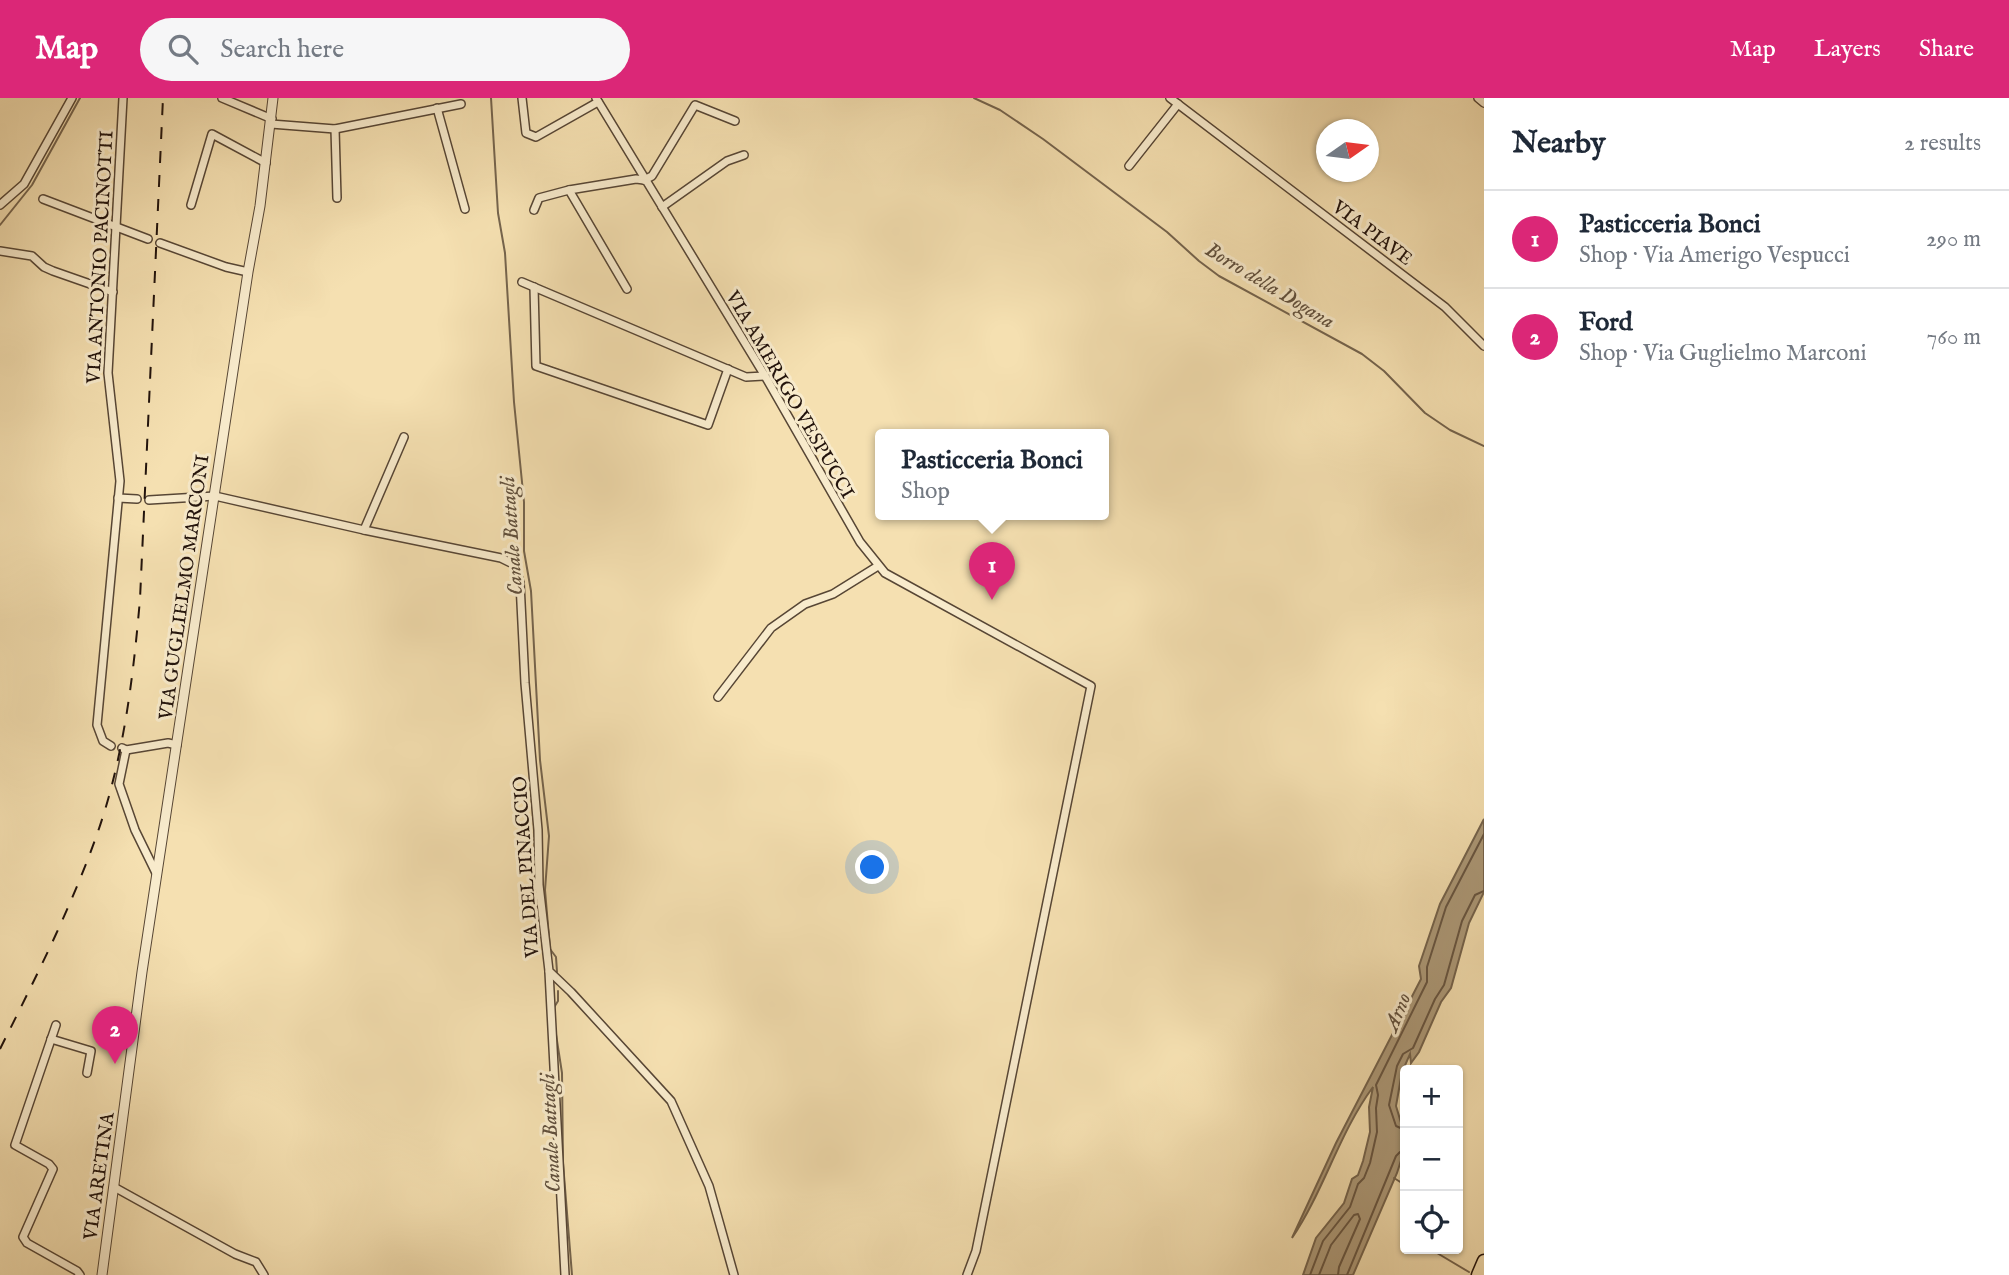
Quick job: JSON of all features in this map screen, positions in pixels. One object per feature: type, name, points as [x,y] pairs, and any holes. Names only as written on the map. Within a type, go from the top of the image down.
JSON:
[{"type":"highway","points":[[1478,1275],[1484,1261]]},
{"type":"street","points":[[0,205],[24,184],[72,98]]},
{"type":"street","name":"VIA ANTONIO PACINOTTI","points":[[111,746],[103,741],[97,725],[120,481],[108,373],[122,98]]},
{"type":"street","points":[[222,98],[271,121],[335,129],[461,104]]},
{"type":"street","name":"VIA GUGLIELMO MARCONI","points":[[128,1082],[266,163],[273,98]]},
{"type":"street","points":[[522,98],[526,133],[536,137],[597,100]]},
{"type":"street","name":"VIA PIAVE","points":[[1170,98],[1446,307],[1484,346]]},
{"type":"street","points":[[1478,98],[1484,103]]},
{"type":"street","name":"VIA AMERIGO VESPUCCI","points":[[597,100],[765,376],[860,542],[878,566],[885,573],[1091,686],[976,1251],[967,1275]]},
{"type":"street","points":[[1129,166],[1178,104]]},
{"type":"street","points":[[534,210],[539,198],[569,190],[644,180],[652,176],[695,105],[735,121]]},
{"type":"street","points":[[437,108],[466,209]]},
{"type":"street","points":[[335,129],[337,198]]},
{"type":"street","points":[[191,205],[212,134],[266,163]]},
{"type":"street","points":[[662,207],[727,161],[744,155]]},
{"type":"street","points":[[569,190],[627,289]]},
{"type":"street","points":[[43,199],[148,239]]},
{"type":"street","points":[[160,243],[226,268],[248,272]]},
{"type":"street","points":[[0,251],[32,256],[53,271],[113,292]]},
{"type":"street","points":[[523,282],[746,377],[765,376]]},
{"type":"street","points":[[534,287],[536,366],[708,425],[728,369]]},
{"type":"street","points":[[149,500],[215,496],[364,530],[404,438]]},
{"type":"street","points":[[118,498],[137,499]]},
{"type":"street","name":"VIA DEL PINACCIO","points":[[364,530],[500,558],[515,565],[520,583],[525,683],[538,830],[539,885],[549,971],[671,1101],[709,1186],[734,1275]]},
{"type":"street","points":[[718,697],[771,628],[805,604],[833,594],[878,566]]},
{"type":"street","points":[[157,876],[135,830],[119,784],[124,749],[168,743],[177,745]]},
{"type":"street","points":[[549,971],[565,1275]]},
{"type":"street","points":[[56,1025],[15,1145],[49,1164],[52,1169],[23,1237],[27,1243],[80,1275]]},
{"type":"street","points":[[51,1039],[91,1051],[87,1073]]},
{"type":"street","name":"VIA ARETINA","points":[[102,1275],[128,1082]]},
{"type":"street","points":[[114,1187],[235,1254],[256,1262],[264,1275]]},
{"type":"water","points":[[1484,819],[1484,892],[1469,923],[1451,988],[1441,1002],[1419,1052],[1411,1063],[1410,1054],[1405,1065],[1400,1065],[1396,1106],[1400,1119],[1400,1164],[1397,1173],[1353,1275],[1303,1275],[1316,1238],[1344,1203],[1352,1179],[1358,1175],[1370,1132],[1369,1107],[1373,1087],[1350,1123],[1292,1238],[1336,1143],[1421,979],[1419,966],[1440,904]]},
{"type":"waterway","points":[[0,225],[32,185],[80,98]]},
{"type":"waterway","name":"Canale Battagli","points":[[491,98],[498,213],[505,253],[514,402],[524,502],[524,551],[531,591],[540,760],[549,836],[545,890],[550,949],[556,957],[557,972]]},
{"type":"waterway","name":"Borro della Dogana","points":[[974,98],[1000,110],[1043,139],[1167,232],[1219,276],[1362,354],[1384,371],[1425,413],[1450,430],[1484,446]]},
{"type":"waterway","name":"Canale Battagli","points":[[553,1009],[558,1001],[558,991]]},
{"type":"waterway","name":"Canale Battagli","points":[[555,1028],[562,1073],[563,1163],[572,1275]]},
{"type":"waterway","points":[[1394,1178],[1400,1182]]},
{"type":"waterway","points":[[1439,1254],[1469,1272]]},
{"type":"railway","points":[[0,1049],[85,867],[105,811],[120,751],[140,599],[163,98]]},
{"type":"place","name":"Pasticceria Bonci","points":[[992,600]]},
{"type":"place","name":"Ford","points":[[115,1064]]},
{"type":"water label","name":"Arno","points":[[1397,1012]]}]
